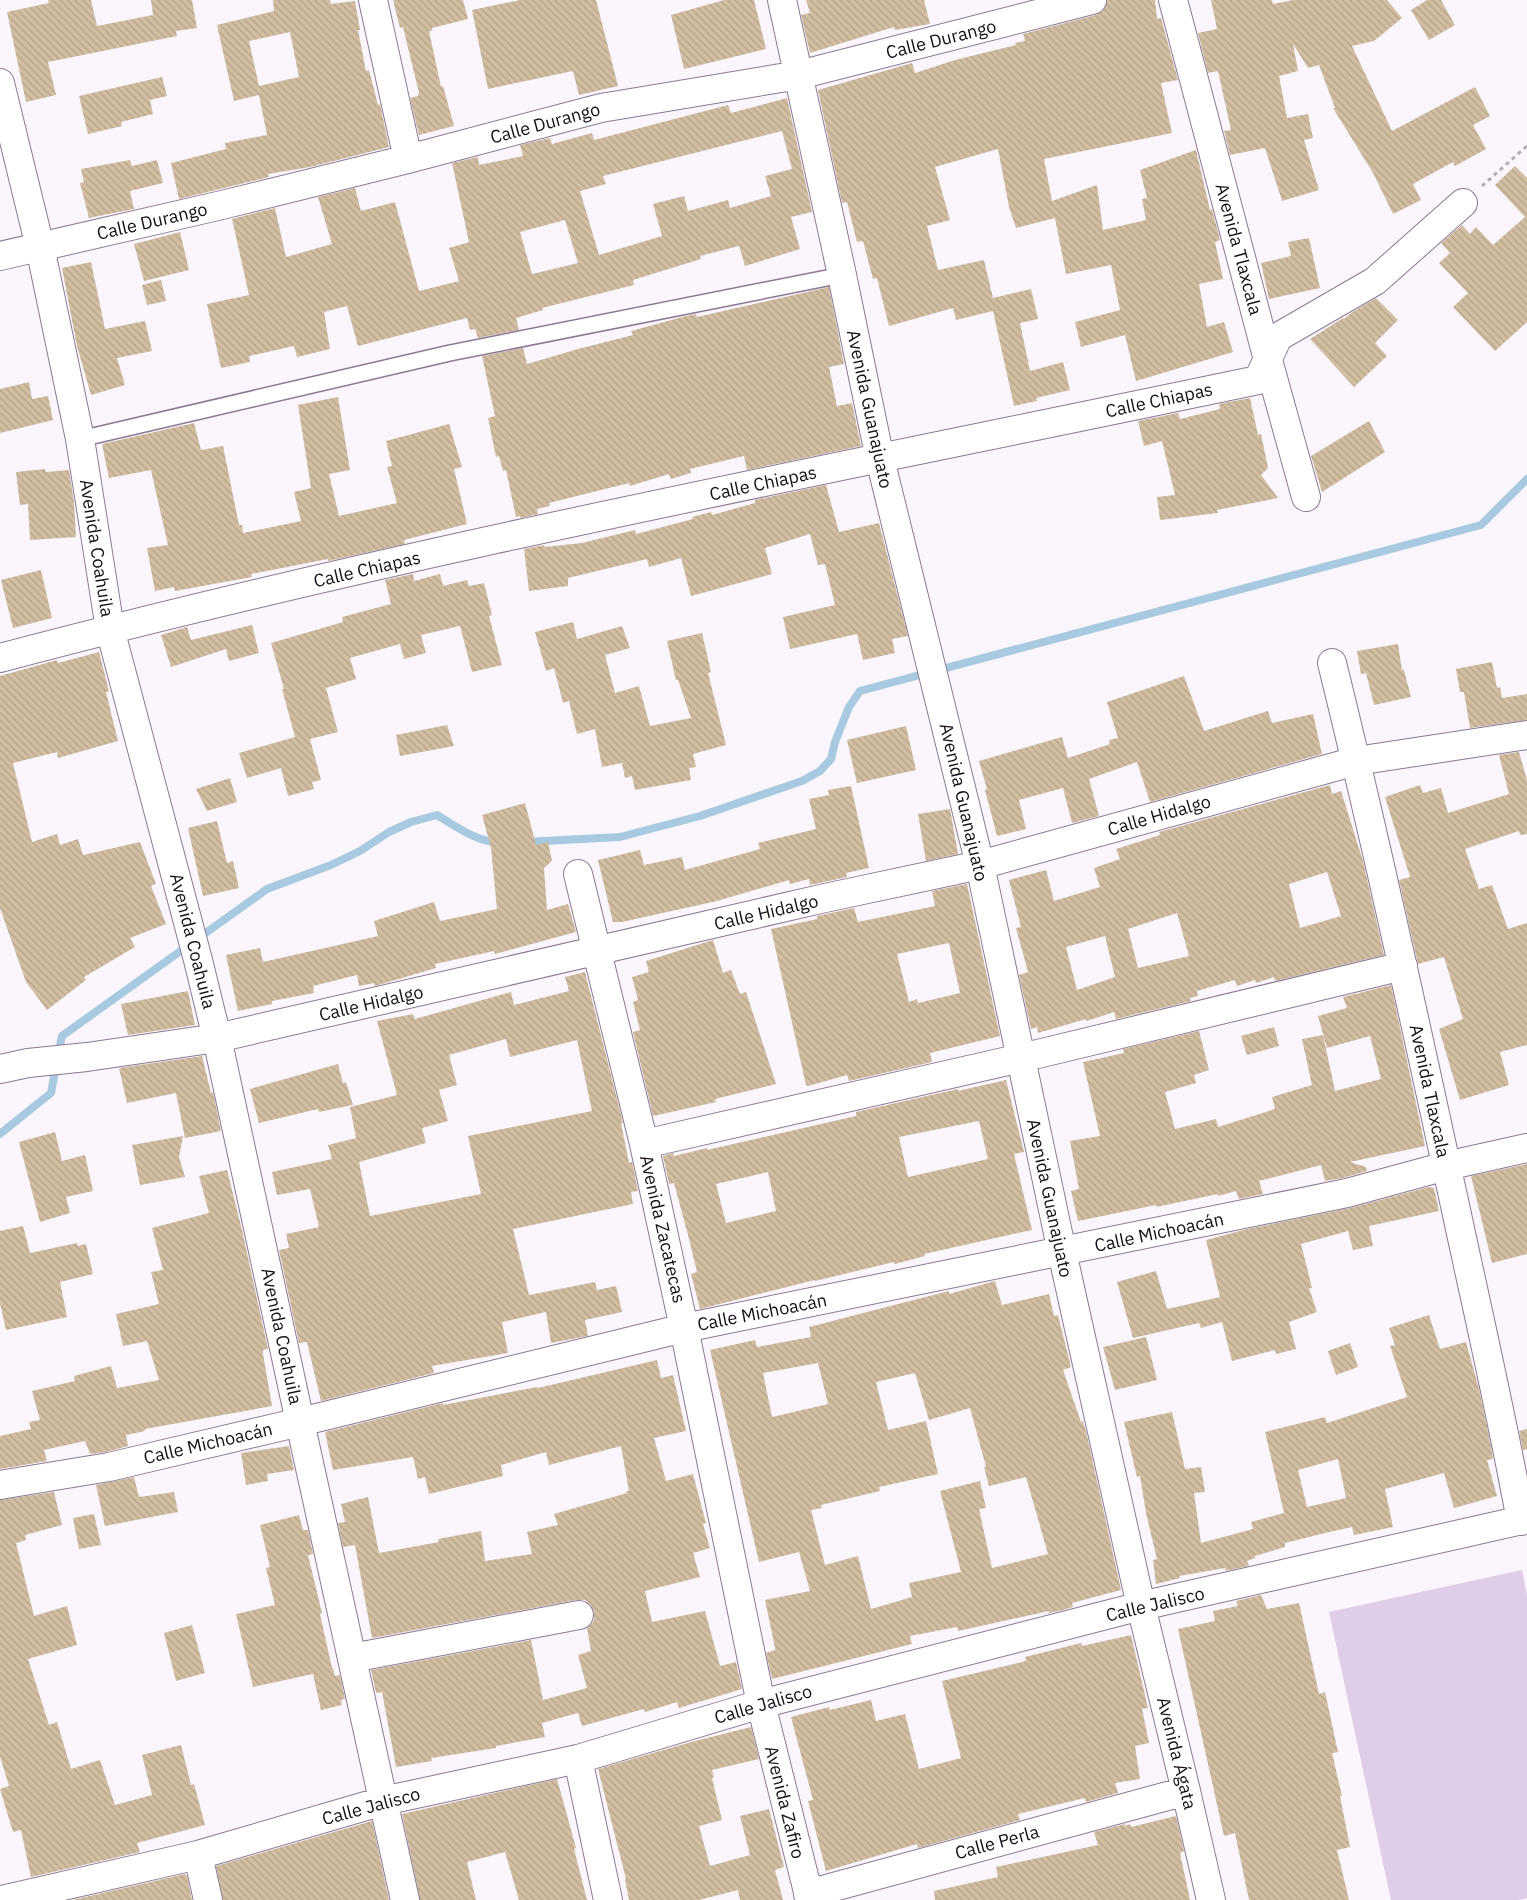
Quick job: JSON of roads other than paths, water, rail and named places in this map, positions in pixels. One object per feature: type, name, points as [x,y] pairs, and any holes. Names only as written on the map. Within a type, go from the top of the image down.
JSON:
[{"type":"street","points":[[373,0],[408,159]]},
{"type":"street","name":"Avenida Guanajuato","points":[[782,0],[880,459],[980,865],[1062,1252],[1141,1606]]},
{"type":"street","name":"Calle Durango","points":[[0,256],[222,205],[408,159],[601,108],[799,75],[1092,0]]},
{"type":"street","name":"Avenida Tlaxcala","points":[[1173,0],[1306,497]]},
{"type":"street","name":"Avenida Coahuila","points":[[0,83],[40,247],[80,439],[110,629],[190,926],[217,1038],[405,1900]]},
{"type":"street","name":"Calle Chiapas","points":[[0,658],[110,629],[491,540],[1258,380],[1278,338],[1375,281],[1463,203]]},
{"type":"street","name":"Avenida Tlaxcala","points":[[1332,663],[1404,966],[1524,1520]]},
{"type":"street","name":"Calle Hidalgo","points":[[0,1069],[28,1063],[87,1057],[217,1038],[825,898],[980,865],[1356,761],[1527,735]]},
{"type":"street","name":"Avenida Zacatecas","points":[[578,874],[644,1144],[684,1328],[761,1704]]},
{"type":"street","points":[[644,1144],[1021,1058],[1404,966]]},
{"type":"street","name":"Calle Michoacán","points":[[0,1485],[109,1467],[684,1328],[1347,1193],[1446,1166],[1527,1148]]},
{"type":"street","name":"Calle Jalisco","points":[[2,1900],[198,1855],[383,1801],[578,1759],[761,1704],[1141,1606],[1524,1520]]},
{"type":"street","name":"Avenida Ágata","points":[[1141,1606],[1211,1900]]},
{"type":"street","points":[[352,1658],[579,1615]]},
{"type":"street","name":"Avenida Zafiro","points":[[761,1704],[809,1897]]},
{"type":"street","points":[[578,1759],[608,1900]]},
{"type":"street","name":"Calle Perla","points":[[809,1897],[1186,1791]]},
{"type":"street","points":[[198,1855],[208,1900]]},
{"type":"street","points":[[0,1891],[2,1900]]},
{"type":"lane","points":[[80,439],[450,353],[842,275]]},
{"type":"waterway","points":[[525,842],[620,837],[700,816],[802,781],[820,771],[831,759],[835,742],[849,707],[860,691],[1481,525],[1527,479]]},
{"type":"waterway","points":[[58,1055],[62,1036],[267,889],[331,865],[360,851],[389,832],[411,822],[437,815],[474,836],[499,843]]},
{"type":"waterway","points":[[0,1134],[51,1093],[56,1066]]}]
